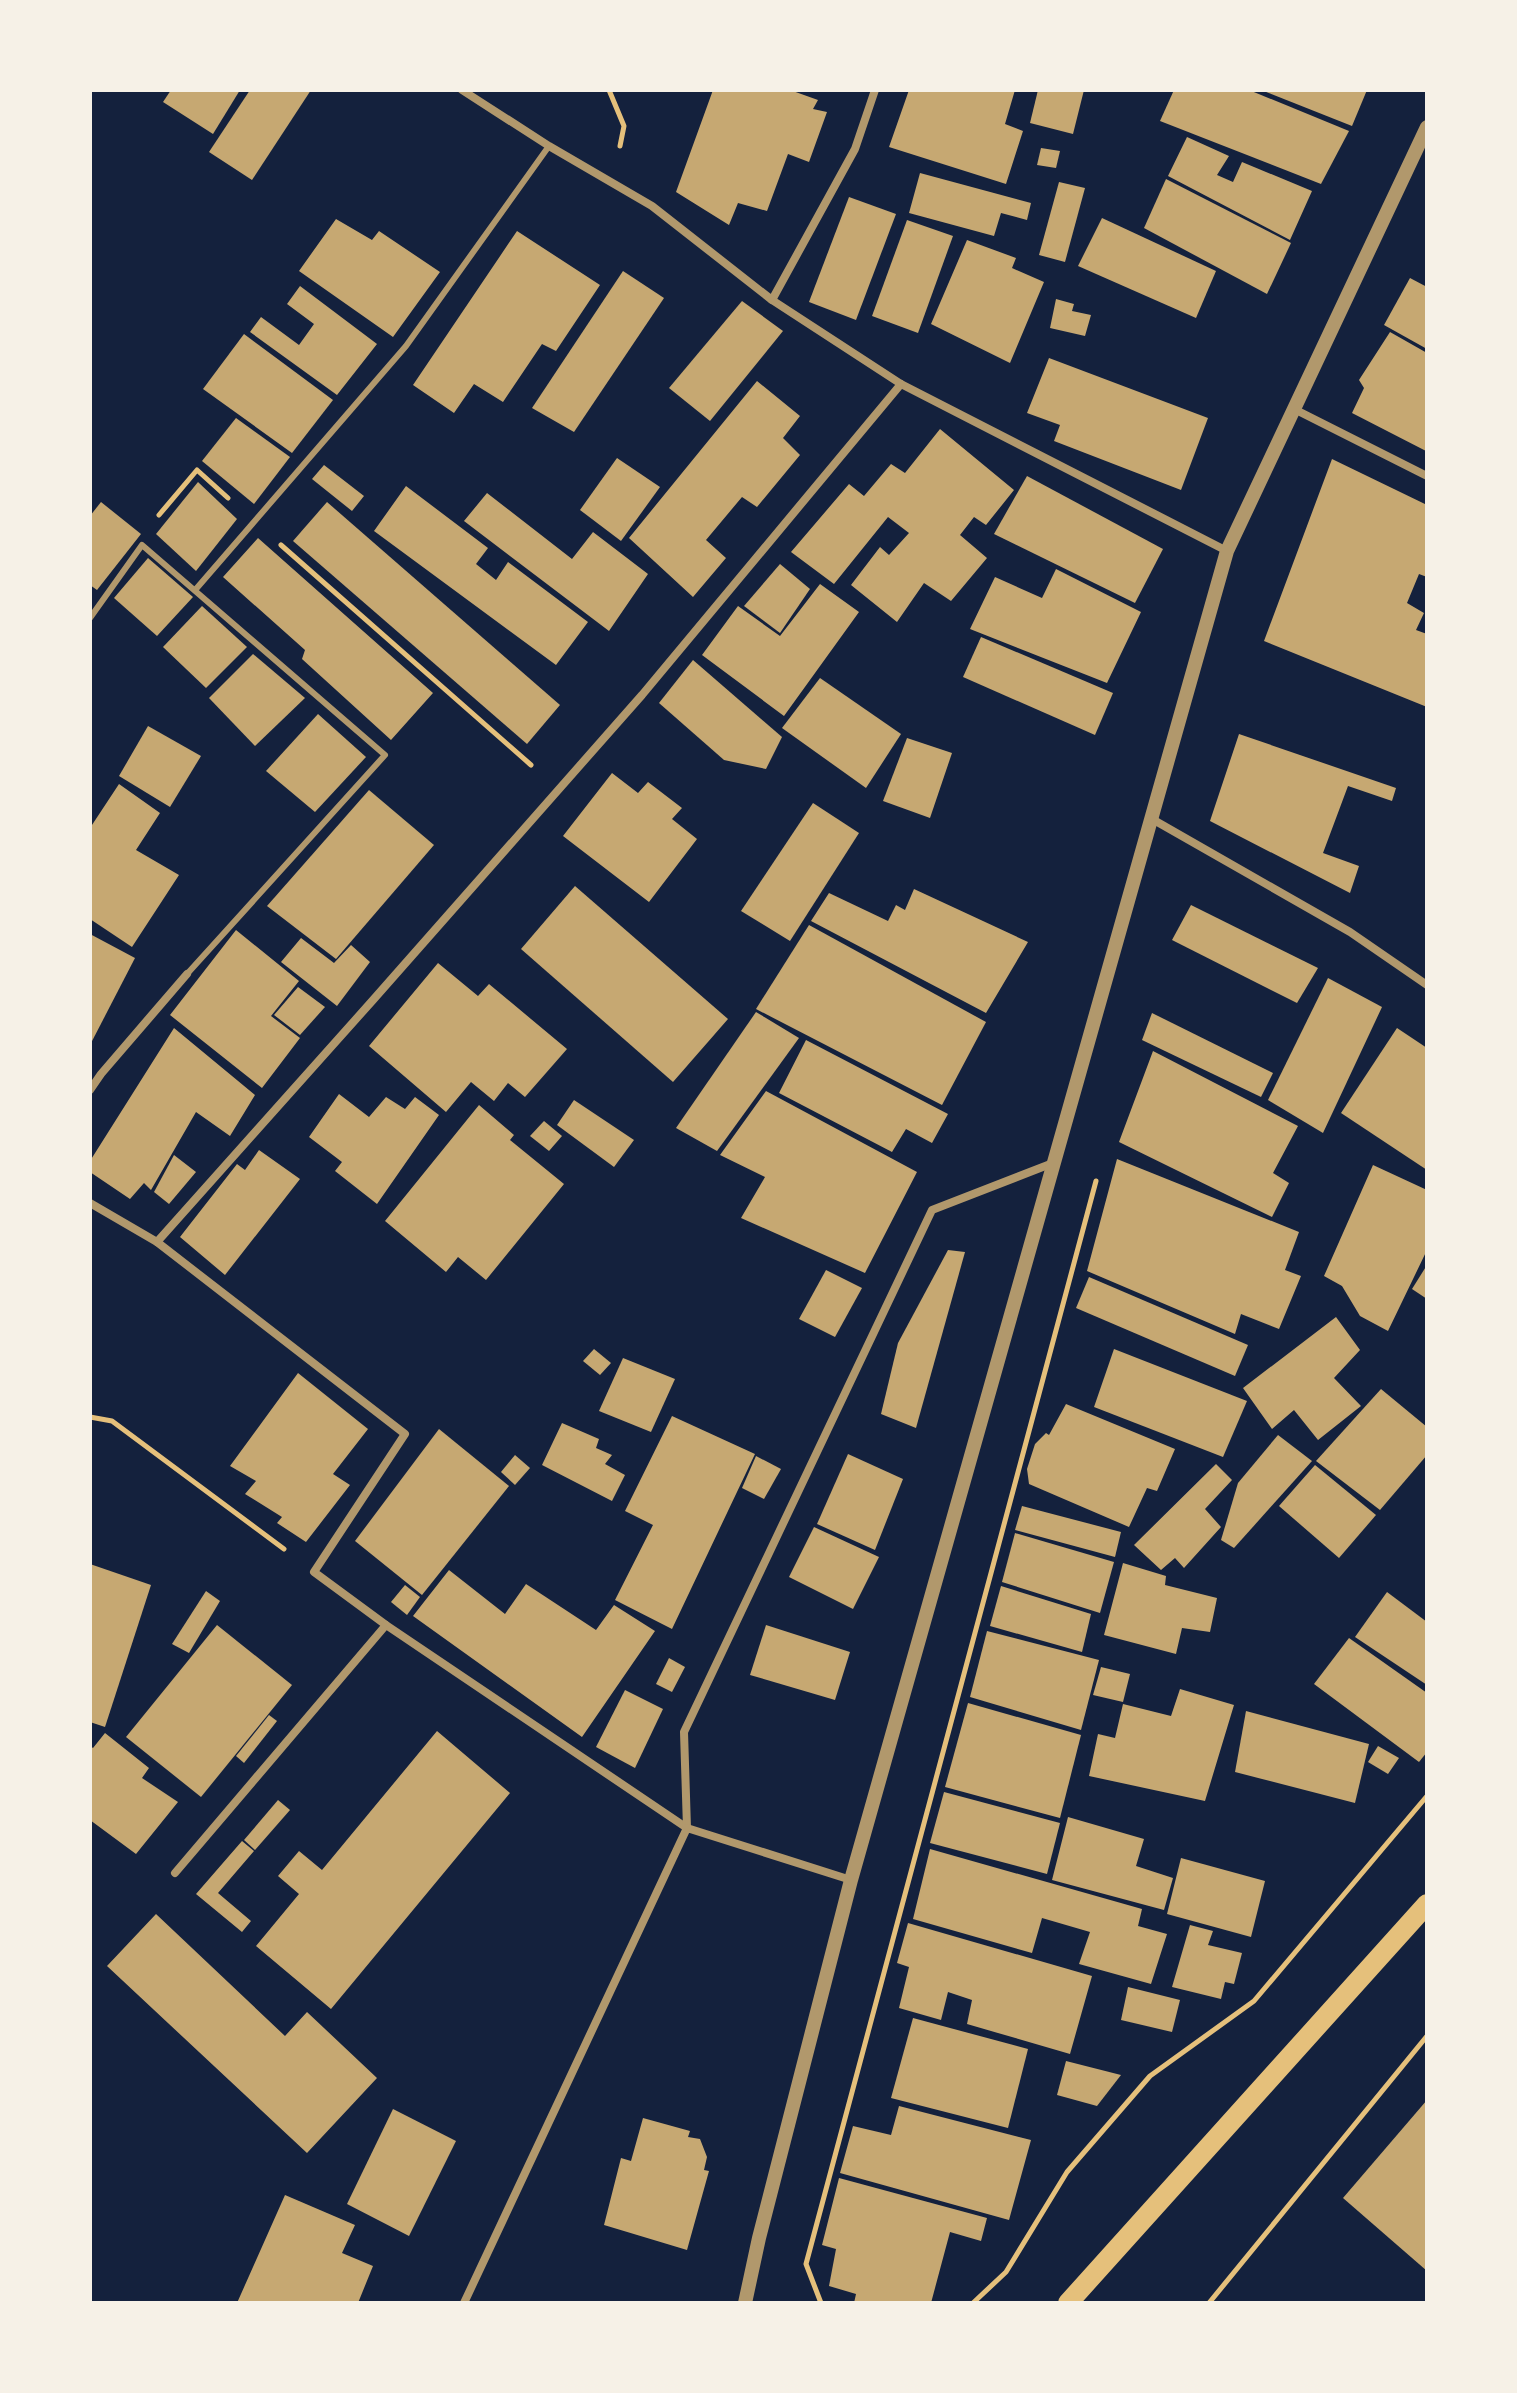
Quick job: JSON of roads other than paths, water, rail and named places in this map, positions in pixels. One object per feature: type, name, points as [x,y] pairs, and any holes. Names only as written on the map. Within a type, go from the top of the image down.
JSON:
[{"type":"main road","points":[[1068,2303],[1427,1904]]},
{"type":"street","points":[[462,90],[549,146],[652,206],[772,300],[901,384],[1227,551]]},
{"type":"street","points":[[772,300],[855,149],[875,90]]},
{"type":"street","points":[[745,2303],[851,1880],[1227,551],[1427,127]]},
{"type":"street","points":[[157,1242],[642,695],[901,384]]},
{"type":"street","points":[[1294,409],[1427,476]]},
{"type":"street","points":[[1152,819],[1350,932],[1427,985]]},
{"type":"street","points":[[90,1090],[187,974]]},
{"type":"street","points":[[464,2303],[687,1828],[684,1732],[932,1210],[1053,1163]]},
{"type":"street","points":[[90,1203],[157,1242],[405,1434],[314,1572],[386,1625],[687,1828],[851,1880]]},
{"type":"street","points":[[175,1873],[386,1625]]},
{"type":"lane","points":[[196,589],[406,346],[549,146]]},
{"type":"lane","points":[[90,618],[142,545],[385,755],[187,974]]}]
